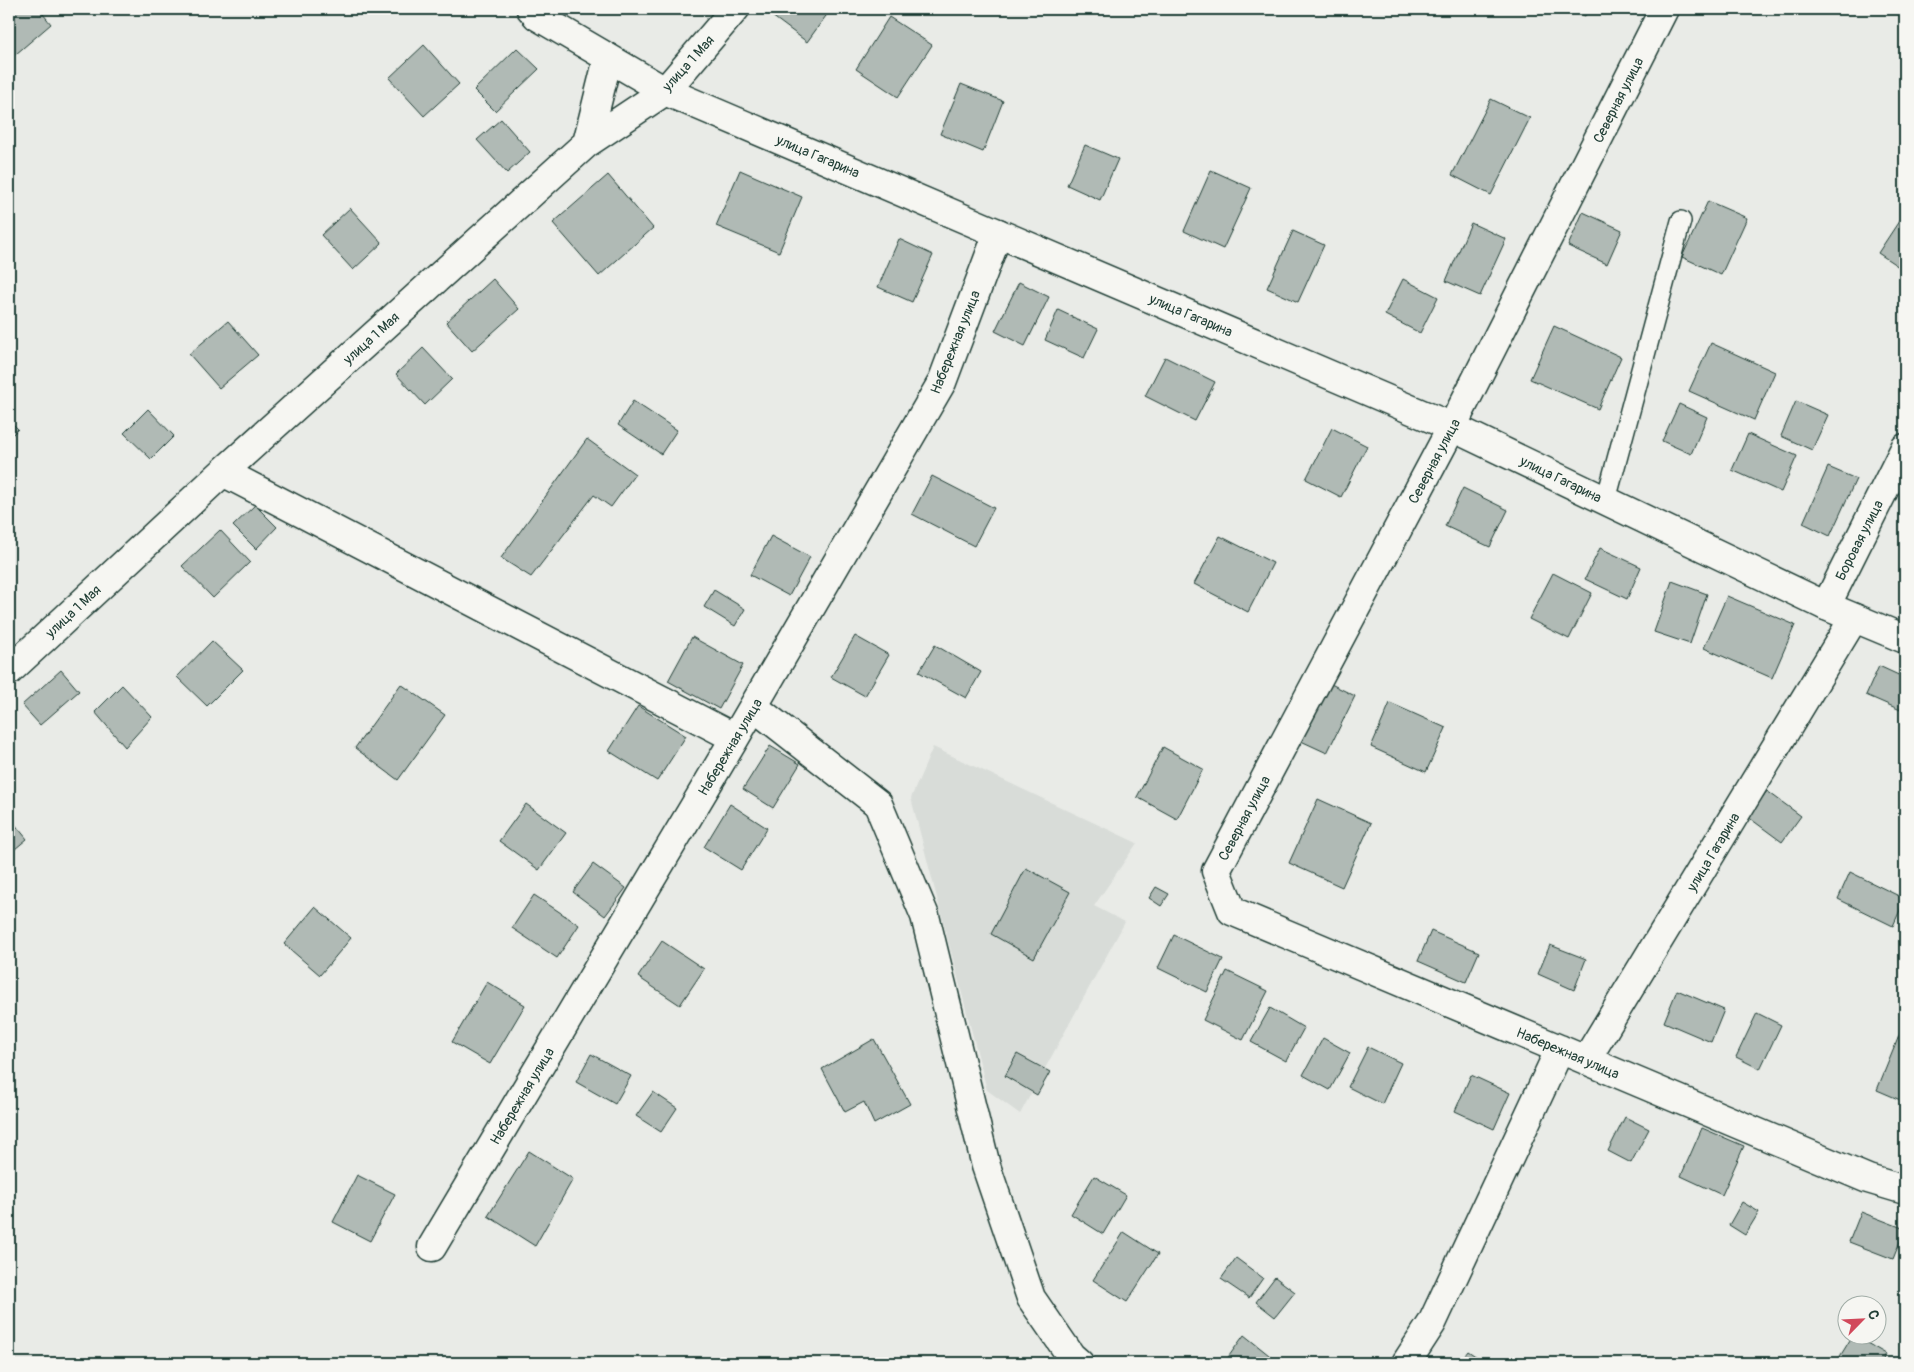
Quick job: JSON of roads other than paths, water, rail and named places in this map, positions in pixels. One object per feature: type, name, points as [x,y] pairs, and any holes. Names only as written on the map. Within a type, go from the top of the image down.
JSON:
[{"type":"street","name":"улица Гагарина","points":[[531,9],[537,16],[665,91],[1452,427],[1826,606],[1905,639]]},
{"type":"street","name":"улица 1 Мая","points":[[9,671],[223,472],[587,143],[665,91],[735,9]]},
{"type":"street","name":"Северная улица","points":[[1232,911],[1216,871],[1452,427],[1664,9]]},
{"type":"street","points":[[587,143],[608,58]]},
{"type":"street","name":"Набережная улица","points":[[432,1247],[754,707],[942,382],[998,233]]},
{"type":"street","name":"Боровая улица","points":[[1826,606],[1905,448]]},
{"type":"street","points":[[223,472],[735,738]]},
{"type":"street","name":"улица Гагарина","points":[[1586,1060],[1854,618]]},
{"type":"street","points":[[754,707],[878,804],[925,916],[986,1166],[1031,1298],[1072,1356],[1080,1363]]},
{"type":"street","name":"Набережная улица","points":[[1232,911],[1868,1179],[1905,1190]]},
{"type":"street","points":[[1406,1363],[1432,1323],[1560,1049]]},
{"type":"lane","points":[[1606,500],[1681,220]]}]
